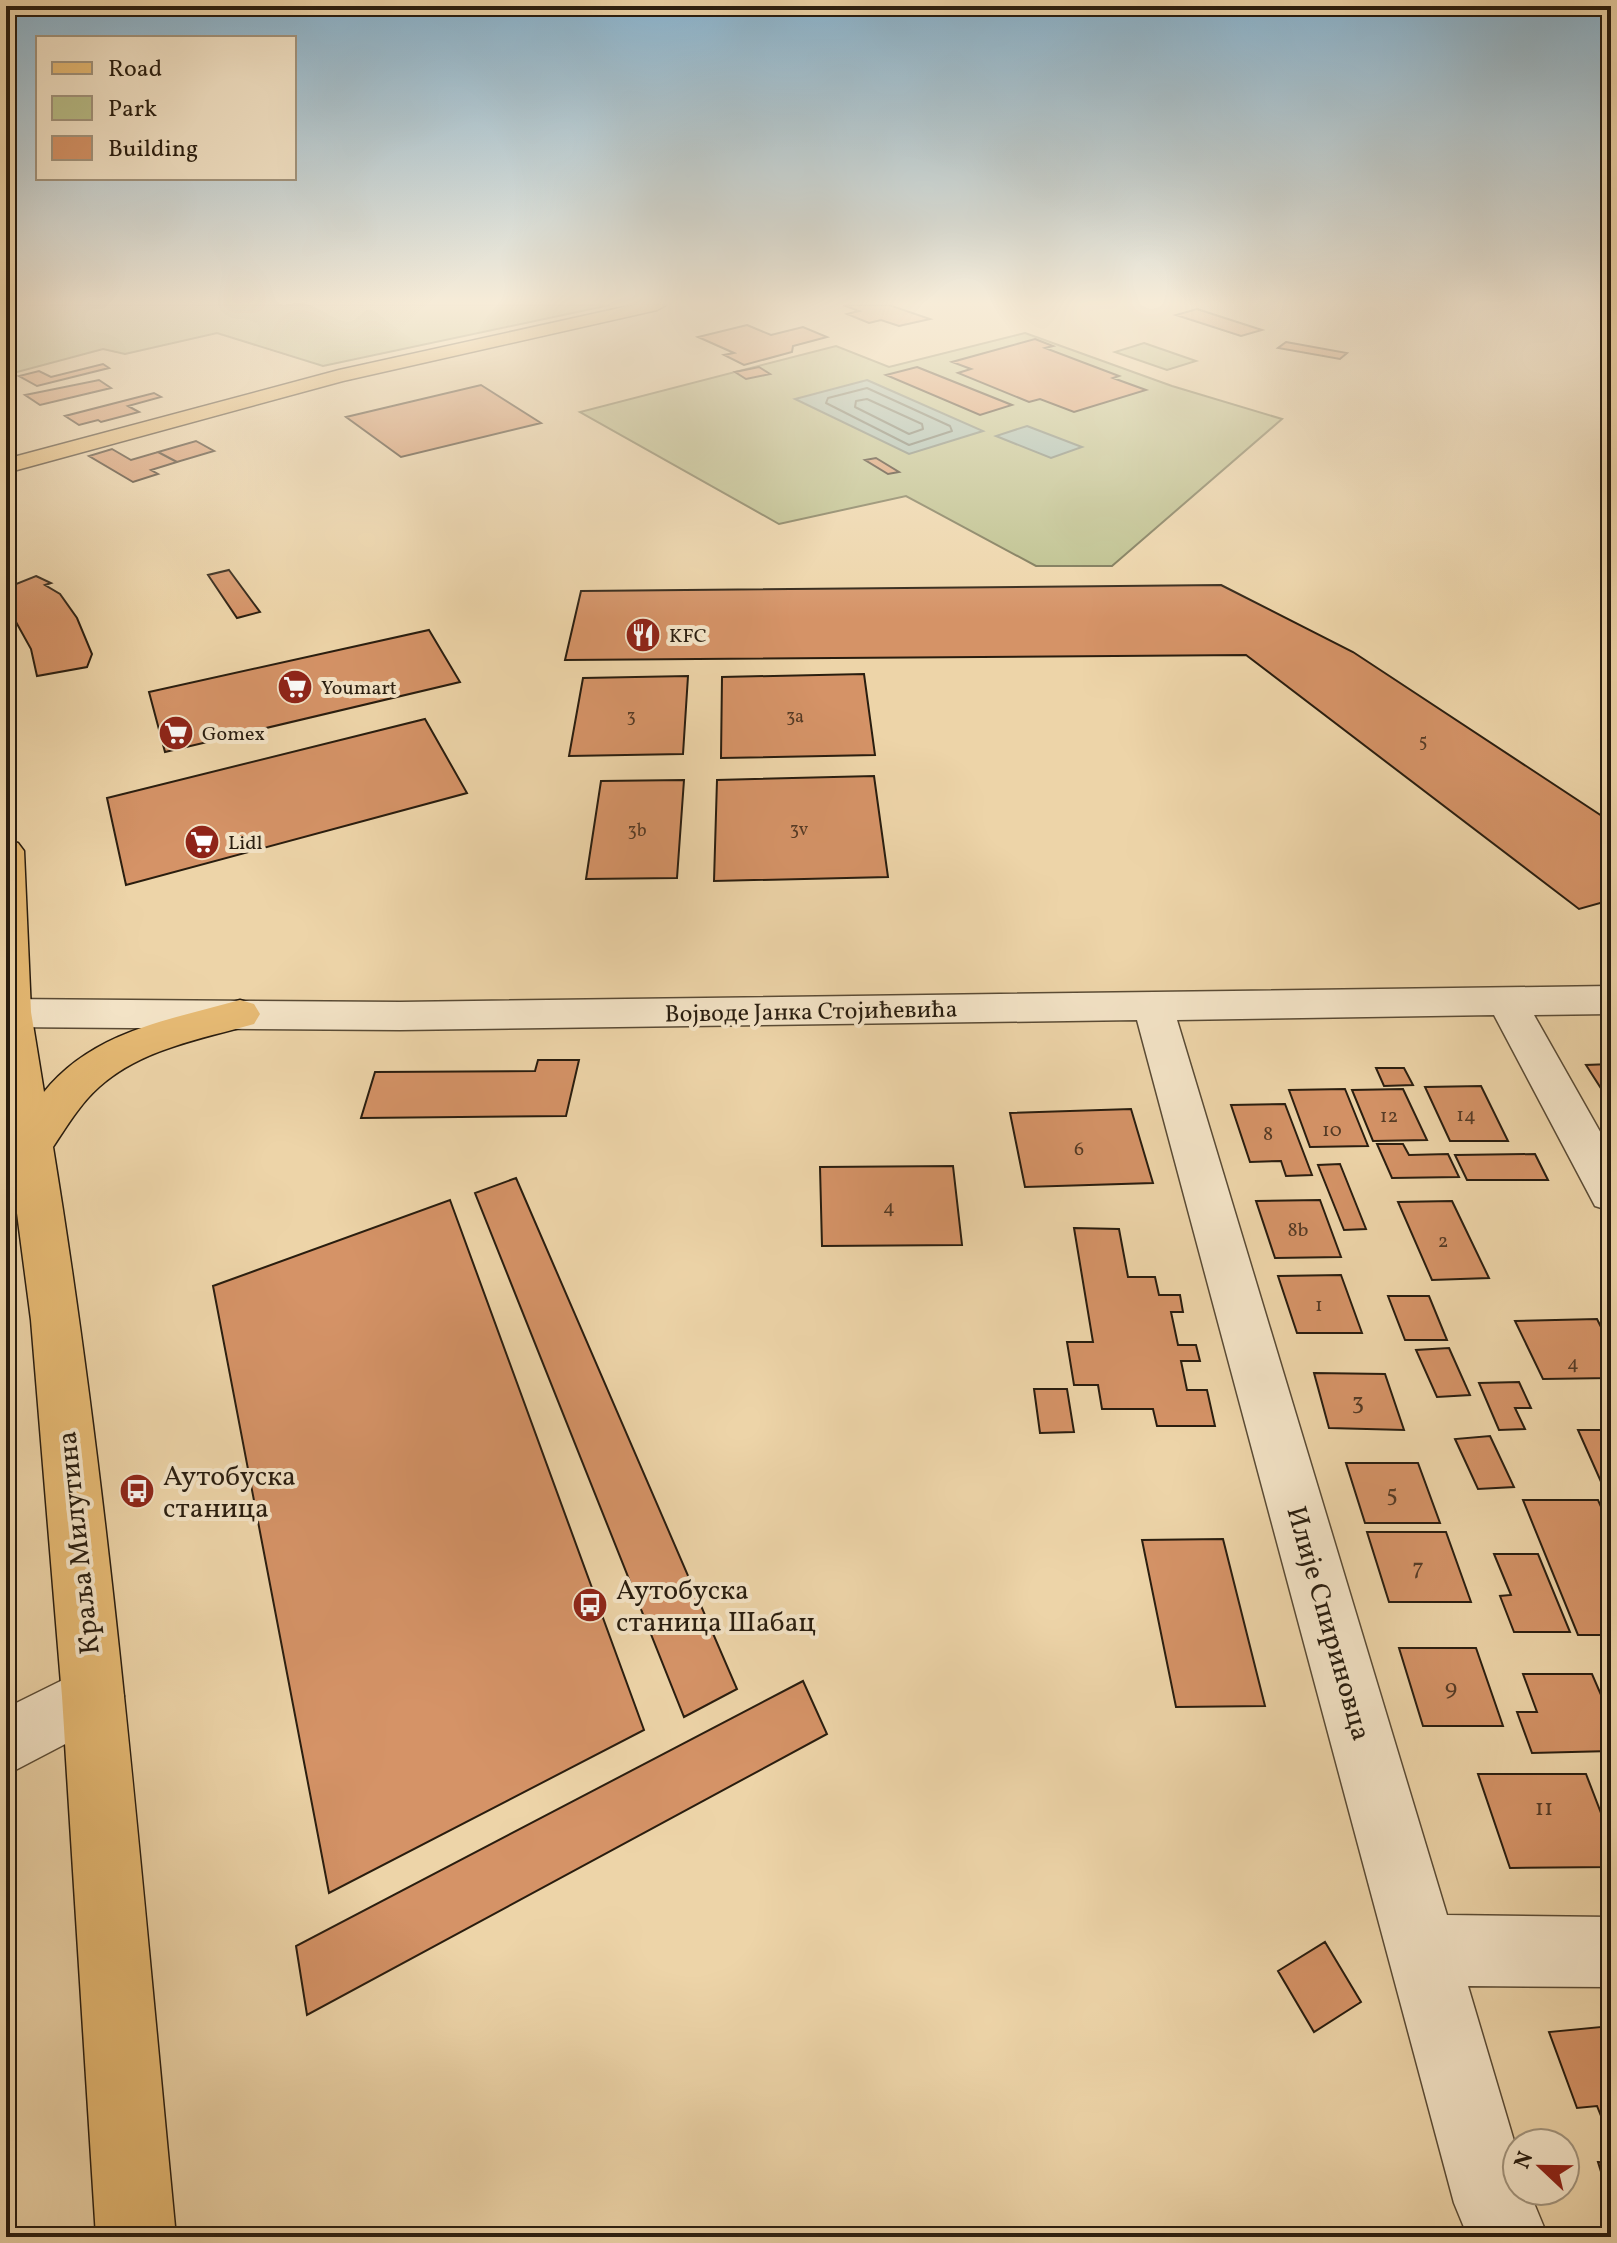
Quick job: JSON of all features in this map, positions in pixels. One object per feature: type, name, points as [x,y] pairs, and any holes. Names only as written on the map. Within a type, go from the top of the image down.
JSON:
[{"type":"main road","points":[[6,466],[217,410]]},
{"type":"main road","name":"Краља Милутина","points":[[6,851],[8,1012],[56,1320],[93,1696],[136,2237]]},
{"type":"main road","points":[[30,1146],[66,1095],[102,1062],[133,1046],[240,1014]]},
{"type":"street","name":"Војводе Јанка Стојићевића","points":[[8,1012],[400,1016],[1611,1000]]},
{"type":"street","points":[[1506,1001],[1611,1193]]},
{"type":"street","name":"Илије Спириновца","points":[[1153,1007],[1177,1080],[1493,2203],[1508,2237]]},
{"type":"street","points":[[6,1743],[93,1696]]},
{"type":"street","points":[[1423,1950],[1611,1952]]},
{"type":"green space","points":[[1251,410],[1282,419],[1112,566],[1036,566],[906,496],[779,524],[580,412]]},
{"type":"water","points":[[817,410],[934,410],[983,431],[909,454]]},
{"type":"water","points":[[1027,426],[1082,447],[1051,458],[996,436]]},
{"type":"building","points":[[89,410],[139,412],[79,425],[65,416]]},
{"type":"building","points":[[377,410],[520,410],[541,423],[401,457],[346,417]]},
{"type":"building","points":[[967,410],[997,410],[980,415]]},
{"type":"building","points":[[196,441],[214,451],[177,462],[158,452]]},
{"type":"building","points":[[112,449],[131,460],[158,452],[177,462],[151,470],[158,474],[133,482],[89,456]]},
{"type":"building","points":[[876,458],[899,472],[888,474],[865,460]]},
{"type":"building","points":[[229,570],[260,612],[237,618],[208,575]]},
{"type":"building","points":[[36,576],[51,583],[45,585],[60,594],[77,618],[92,654],[87,667],[37,676],[31,649],[6,604],[6,596],[12,593],[6,588]]},
{"type":"building","points":[[1221,585],[1353,652],[1611,822],[1611,900],[1579,909],[1246,655],[565,660],[581,591]]},
{"type":"building","points":[[429,630],[460,682],[165,752],[149,692]]},
{"type":"building","points":[[864,674],[875,755],[721,758],[722,677]]},
{"type":"building","points":[[688,676],[683,754],[569,756],[583,678]]},
{"type":"building","name":"Lidl","points":[[425,719],[467,793],[126,885],[107,798]]},
{"type":"building","points":[[874,776],[888,877],[714,881],[717,780]]},
{"type":"building","points":[[684,780],[677,878],[586,879],[601,781]]},
{"type":"building","points":[[538,1060],[579,1060],[566,1116],[361,1118],[375,1072],[535,1071]]},
{"type":"building","points":[[1611,1064],[1611,1104],[1586,1065]]},
{"type":"building","points":[[1376,1068],[1404,1068],[1413,1085],[1384,1086]]},
{"type":"building","points":[[1481,1086],[1508,1141],[1450,1141],[1425,1087]]},
{"type":"building","points":[[1345,1089],[1368,1146],[1310,1147],[1289,1090]]},
{"type":"building","points":[[1403,1089],[1427,1140],[1373,1141],[1352,1090]]},
{"type":"building","points":[[1285,1104],[1312,1175],[1286,1176],[1281,1161],[1250,1162],[1231,1105]]},
{"type":"building","points":[[1131,1109],[1153,1183],[1025,1187],[1010,1113]]},
{"type":"building","points":[[1377,1144],[1403,1144],[1409,1155],[1448,1154],[1459,1177],[1392,1178]]},
{"type":"building","points":[[1535,1154],[1548,1180],[1467,1180],[1455,1155]]},
{"type":"building","points":[[1340,1164],[1366,1229],[1344,1230],[1318,1165]]},
{"type":"building","points":[[953,1166],[962,1245],[822,1246],[820,1167]]},
{"type":"building","points":[[516,1178],[737,1689],[684,1717],[475,1193]]},
{"type":"building","points":[[450,1200],[644,1730],[329,1893],[213,1286]]},
{"type":"building","points":[[1320,1200],[1341,1257],[1275,1258],[1256,1201]]},
{"type":"building","points":[[1452,1201],[1489,1278],[1432,1280],[1398,1202]]},
{"type":"building","points":[[1074,1228],[1119,1229],[1128,1277],[1155,1277],[1159,1295],[1180,1295],[1183,1312],[1171,1312],[1178,1345],[1196,1345],[1200,1361],[1181,1361],[1187,1390],[1207,1390],[1215,1426],[1157,1426],[1153,1409],[1102,1409],[1098,1385],[1074,1385],[1067,1342],[1093,1342]]},
{"type":"building","points":[[1341,1275],[1362,1333],[1297,1333],[1278,1276]]},
{"type":"building","points":[[1388,1296],[1429,1296],[1447,1340],[1405,1340]]},
{"type":"building","points":[[1597,1319],[1611,1347],[1611,1378],[1543,1379],[1515,1321]]},
{"type":"building","points":[[1449,1348],[1470,1395],[1437,1397],[1416,1350]]},
{"type":"building","points":[[1314,1373],[1385,1374],[1404,1430],[1329,1428]]},
{"type":"building","points":[[1519,1382],[1531,1408],[1515,1408],[1525,1429],[1499,1430],[1479,1383]]},
{"type":"building","points":[[1034,1389],[1067,1389],[1074,1432],[1040,1433]]},
{"type":"building","points":[[1578,1430],[1611,1430],[1611,1493],[1606,1493]]},
{"type":"building","points":[[1490,1436],[1514,1487],[1478,1489],[1455,1439]]},
{"type":"building","points":[[1346,1463],[1418,1463],[1440,1523],[1365,1523]]},
{"type":"building","points":[[1523,1500],[1598,1500],[1611,1529],[1611,1635],[1578,1635]]},
{"type":"building","points":[[1367,1532],[1446,1532],[1471,1602],[1389,1602]]},
{"type":"building","points":[[1223,1539],[1265,1706],[1176,1707],[1142,1540]]},
{"type":"building","points":[[1494,1554],[1538,1554],[1570,1632],[1514,1632],[1500,1596],[1511,1595]]},
{"type":"building","points":[[1399,1648],[1476,1648],[1503,1726],[1423,1726]]},
{"type":"building","points":[[1523,1674],[1592,1674],[1611,1718],[1611,1751],[1532,1753],[1517,1712],[1537,1712]]},
{"type":"building","points":[[803,1681],[827,1734],[307,2015],[296,1946]]},
{"type":"building","points":[[1478,1774],[1586,1774],[1611,1839],[1611,1867],[1510,1868]]},
{"type":"building","points":[[1325,1942],[1361,2002],[1314,2032],[1278,1971]]},
{"type":"building","points":[[1611,2026],[1611,2141],[1597,2106],[1577,2108],[1549,2032]]},
{"type":"building","points":[[1598,2162],[1611,2163],[1611,2204]]},
{"type":"place","name":"KFC","points":[[643,635]]},
{"type":"place","name":"Youmart","points":[[295,687]]},
{"type":"place","name":"Gomex","points":[[176,733]]},
{"type":"place","name":"Lidl","points":[[202,842]]},
{"type":"place","name":"Аутобуска станица","points":[[137,1491]]},
{"type":"place","name":"Аутобуска станица Шабац","points":[[590,1605]]}]
